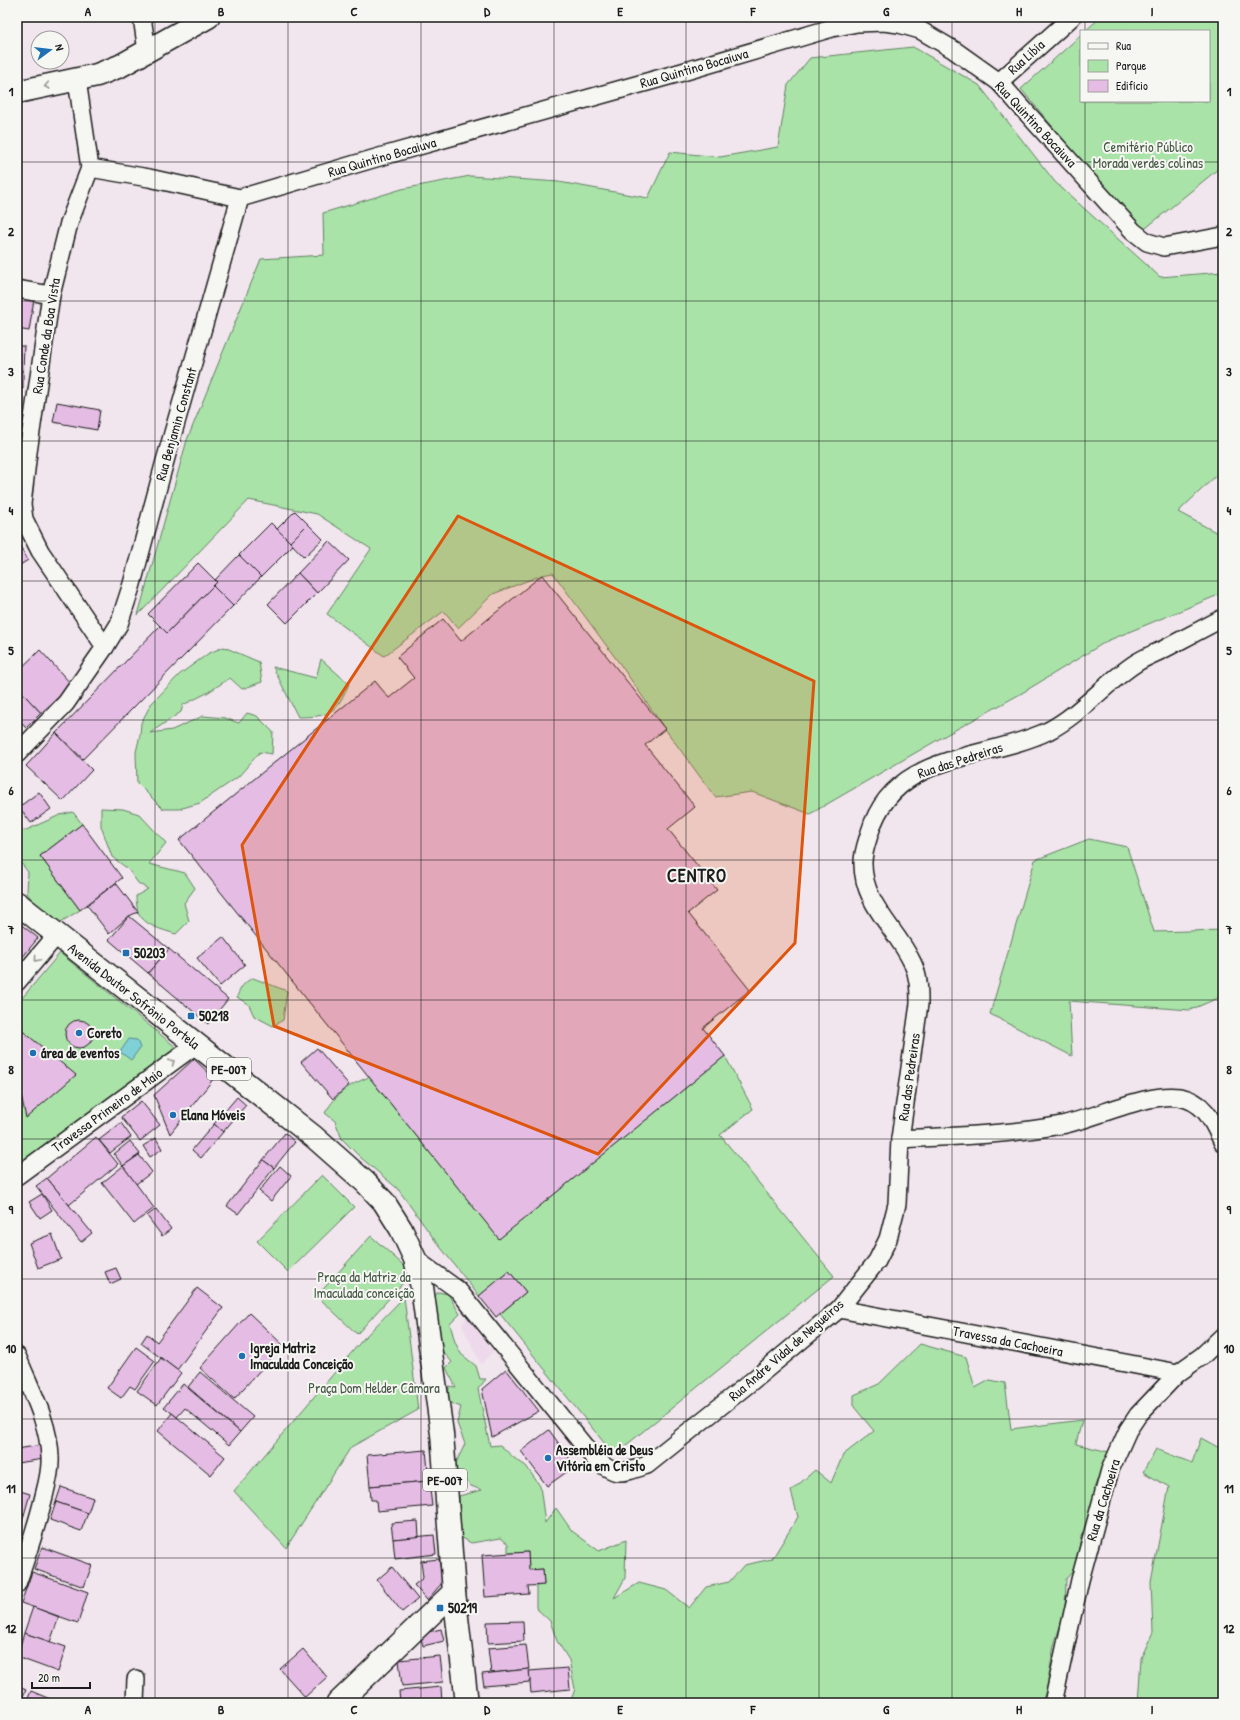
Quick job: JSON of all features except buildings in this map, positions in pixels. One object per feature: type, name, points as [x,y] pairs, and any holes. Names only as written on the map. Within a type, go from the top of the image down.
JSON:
[{"type":"main road","points":[[17,92],[97,75],[120,66],[208,17]]},
{"type":"main road","name":"Avenida Doutor Sofrônio Portela","points":[[17,903],[56,936],[197,1044],[314,1137],[365,1182],[384,1202],[401,1229],[415,1259]]},
{"type":"main road","name":"PE-007","points":[[415,1259],[422,1287],[442,1434],[454,1592],[467,1703]]},
{"type":"main road","points":[[338,1703],[454,1592]]},
{"type":"street","points":[[142,17],[147,51]]},
{"type":"street","name":"Rua Libia","points":[[999,82],[1072,17]]},
{"type":"street","name":"Rua Quintino Bocaiuva","points":[[90,168],[149,178],[240,198],[832,28],[857,23],[884,22],[920,30],[954,50],[999,82],[1133,231],[1147,242],[1164,247],[1223,236]]},
{"type":"street","name":"Rua Conde da Boa Vista","points":[[77,80],[90,168],[69,223],[51,295],[28,452],[22,504],[24,519],[40,551],[105,647]]},
{"type":"street","name":"Rua Benjamin Constant","points":[[17,754],[66,703],[119,624],[128,597],[240,198]]},
{"type":"street","points":[[17,289],[51,295]]},
{"type":"street","name":"Rua das Pedreiras","points":[[900,1139],[919,1004],[919,986],[912,962],[873,903],[863,876],[863,860],[874,818],[877,813],[888,796],[912,776],[934,766],[1030,738],[1049,730],[1070,716],[1136,663],[1223,618]]},
{"type":"street","points":[[17,982],[56,936]]},
{"type":"street","name":"Travessa Primeiro de Maio","points":[[17,1176],[197,1044]]},
{"type":"street","points":[[900,1139],[992,1134],[1063,1125],[1144,1101],[1168,1096],[1180,1097],[1200,1104],[1208,1112],[1223,1142]]},
{"type":"street","name":"Rua Andre Vidal de Negueiros","points":[[415,1259],[458,1290],[594,1458],[608,1470],[619,1473],[627,1472],[647,1465],[839,1309],[876,1261],[888,1239],[897,1204],[900,1139]]},
{"type":"street","name":"Travessa da Cachoeira","points":[[839,1309],[1178,1373]]},
{"type":"street","name":"Rua da Cachoeira","points":[[1053,1703],[1080,1580],[1110,1470],[1128,1430],[1138,1415],[1178,1373],[1202,1356],[1223,1336]]},
{"type":"street","points":[[17,1356],[40,1411],[47,1438],[50,1458],[48,1476],[36,1529],[17,1584]]},
{"type":"street","points":[[135,1703],[136,1679]]},
{"type":"highlighted area","points":[[458,516],[814,681],[795,943],[598,1154],[274,1026],[242,845]]},
{"type":"shaded area","points":[[467,1316],[493,1352],[481,1364],[462,1325]]},
{"type":"green space","name":"Cemitério Público Morada verdes colinas","points":[[1101,17],[1223,17],[1223,165],[1141,232],[1021,89],[1080,36],[1080,102],[1210,102],[1210,30],[1086,30]]},
{"type":"green space","points":[[913,47],[979,85],[1055,182],[1160,277],[1223,272],[1223,457],[1220,472],[1178,512],[1223,536],[1223,590],[1216,596],[1107,641],[1022,693],[810,814],[752,792],[715,797],[553,573],[542,575],[493,594],[458,628],[444,611],[384,656],[327,614],[371,549],[317,514],[249,500],[138,615],[187,440],[261,259],[324,255],[323,213],[402,189],[470,176],[559,182],[648,198],[670,152],[720,157],[778,147],[788,85],[810,58]]},
{"type":"green space","points":[[224,647],[259,662],[262,682],[242,689],[230,678],[207,693],[183,705],[181,712],[150,733],[172,730],[203,716],[225,718],[239,723],[247,713],[257,716],[273,732],[272,754],[260,752],[238,777],[200,803],[179,809],[163,809],[137,783],[136,752],[141,723],[151,704],[180,674],[209,653]]},
{"type":"green space","points":[[321,659],[349,684],[336,707],[331,711],[318,716],[298,717],[273,667],[316,678]]},
{"type":"green space","points":[[101,808],[123,809],[139,814],[166,843],[149,864],[185,873],[195,888],[184,903],[189,921],[176,934],[154,927],[145,921],[138,912],[136,896],[148,889],[138,883],[128,869],[112,857],[101,826]]},
{"type":"green space","points":[[73,812],[82,824],[40,856],[80,910],[56,925],[40,911],[27,893],[28,872],[17,858],[17,823],[24,831],[60,815]]},
{"type":"green space","points":[[1089,839],[1127,847],[1154,932],[1223,930],[1223,996],[1190,1010],[1069,1001],[1072,1056],[990,1014],[1035,860]]},
{"type":"green space","points":[[60,953],[177,1048],[26,1167],[17,1167],[17,1004]]},
{"type":"green space","points":[[253,978],[287,991],[283,1020],[273,1026],[254,1016],[249,1005],[237,997],[247,981]]},
{"type":"green space","points":[[725,1056],[753,1109],[720,1135],[834,1276],[614,1455],[500,1314],[526,1292],[509,1271],[479,1296],[434,1239],[398,1189],[360,1157],[342,1139],[335,1121],[325,1113],[334,1100],[344,1090],[369,1077],[499,1238]]},
{"type":"green space","name":"Praça da Matriz da Imaculada conceição","points":[[322,1175],[354,1207],[288,1272],[257,1241]]},
{"type":"green space","name":"Praça da Matriz da Imaculada conceição","points":[[371,1236],[412,1273],[357,1334],[317,1296]]},
{"type":"green space","points":[[438,1292],[448,1294],[460,1314],[450,1324],[455,1342],[461,1354],[476,1366],[480,1379],[486,1379],[478,1389],[490,1446],[500,1445],[514,1458],[526,1466],[540,1486],[545,1523],[556,1508],[572,1531],[599,1551],[626,1540],[625,1578],[614,1598],[639,1583],[666,1590],[689,1608],[706,1587],[729,1582],[744,1565],[772,1559],[798,1517],[791,1491],[815,1470],[831,1483],[843,1455],[874,1431],[854,1407],[854,1395],[879,1384],[920,1344],[966,1357],[975,1388],[990,1380],[1005,1383],[1011,1429],[1082,1420],[1076,1444],[1109,1452],[1094,1488],[1099,1512],[1081,1536],[1076,1567],[1066,1579],[1065,1611],[1054,1645],[1047,1687],[1042,1703],[570,1703],[575,1689],[569,1660],[557,1641],[550,1621],[536,1608],[536,1586],[544,1585],[543,1569],[529,1570],[528,1552],[508,1553],[508,1544],[501,1538],[471,1543],[461,1537],[459,1496],[482,1490],[471,1486],[454,1467],[465,1444],[457,1423],[461,1407],[448,1402],[449,1386],[456,1387],[446,1368],[452,1362],[442,1351],[439,1340],[434,1297]]},
{"type":"green space","name":"Praça Dom Helder Câmara","points":[[404,1297],[418,1410],[351,1447],[286,1548],[234,1491],[364,1338]]},
{"type":"green space","points":[[1201,1438],[1223,1450],[1223,1703],[1138,1703],[1141,1658],[1153,1632],[1151,1582],[1169,1487],[1143,1472],[1156,1449],[1192,1463]]},
{"type":"water","points":[[129,1039],[137,1040],[140,1048],[131,1060],[120,1052]]},
{"type":"place","name":"50203","points":[[126,953]]},
{"type":"place","name":"50218","points":[[191,1016]]},
{"type":"place","name":"Coreto","points":[[79,1033]]},
{"type":"place","name":"área de eventos","points":[[33,1053]]},
{"type":"place","name":"Elana Móveis","points":[[173,1115]]},
{"type":"place","name":"Igreja Matriz Imaculada Conceição","points":[[242,1356]]},
{"type":"place","name":"Assembléia de Deus Vitória em Cristo","points":[[548,1458]]},
{"type":"place","name":"50219","points":[[440,1608]]},
{"type":"district","name":"CENTRO","points":[[697,876]]}]
